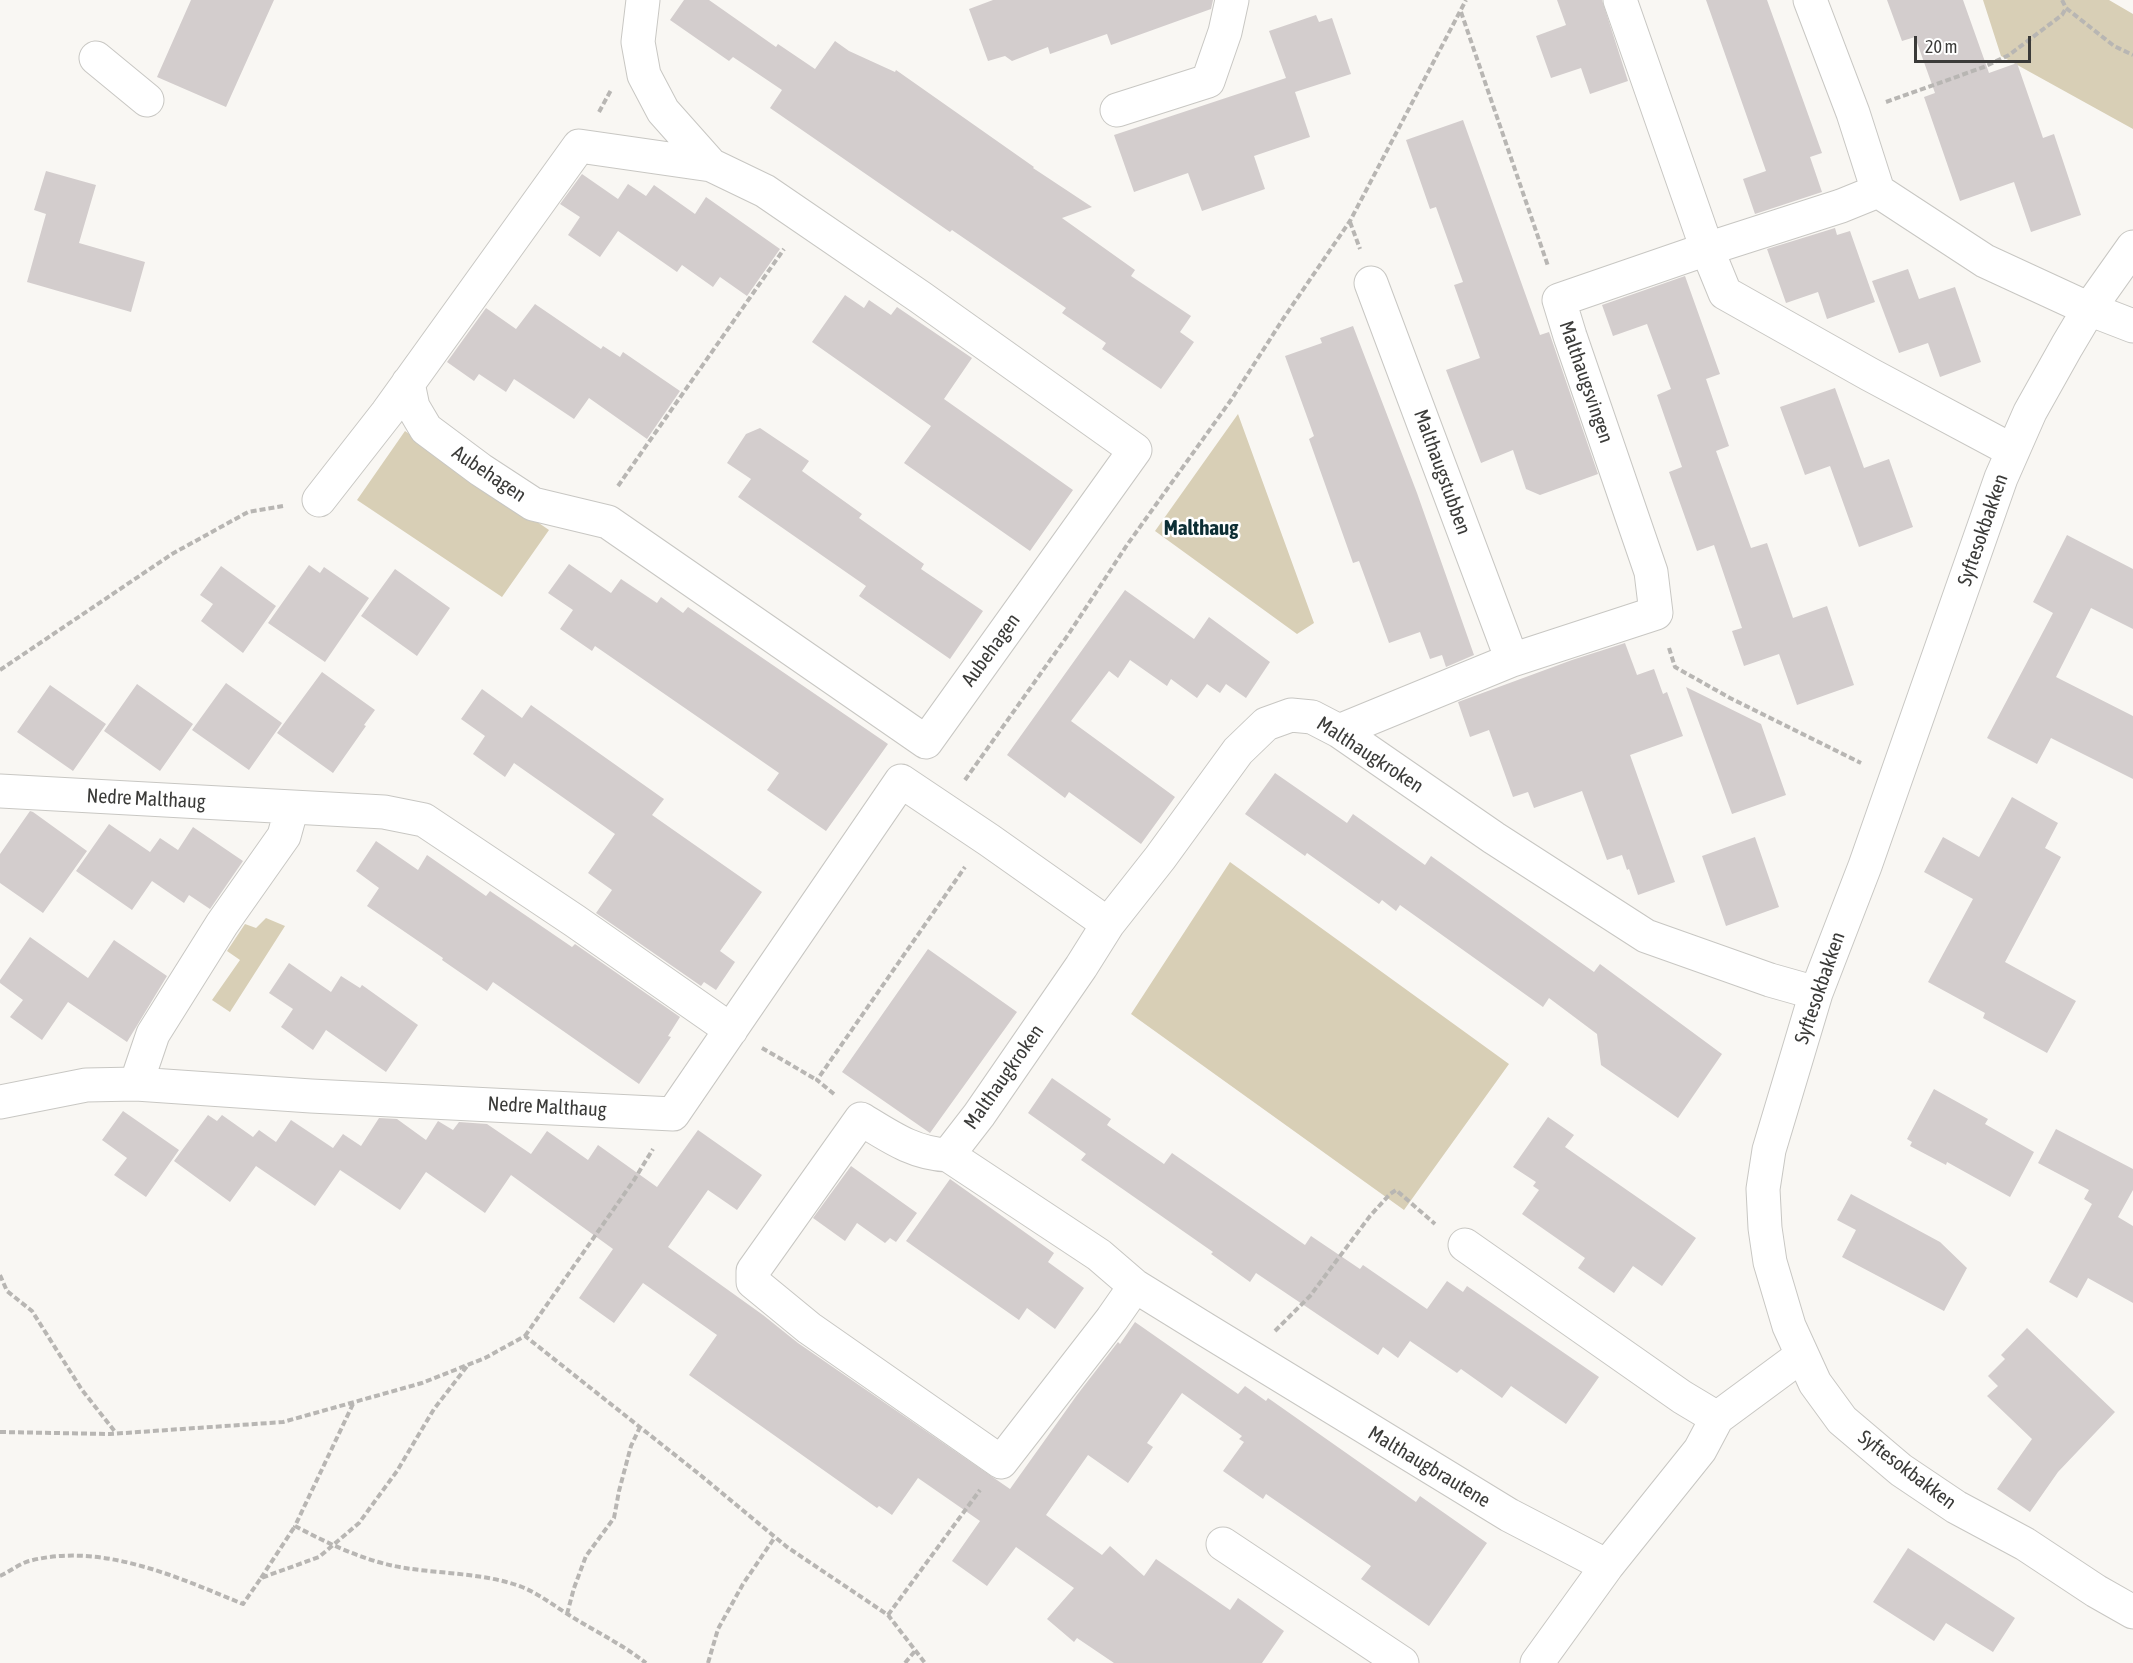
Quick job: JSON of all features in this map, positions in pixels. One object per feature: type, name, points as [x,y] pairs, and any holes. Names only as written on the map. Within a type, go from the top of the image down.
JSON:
[{"type":"street","name":"Aubehagen","points":[[643,0],[638,42],[644,75],[663,111],[711,165]]},
{"type":"street","points":[[1117,110],[1208,81],[1225,32],[1232,0]]},
{"type":"street","points":[[1620,0],[1707,249],[1725,293],[1839,358],[2013,451]]},
{"type":"street","points":[[1810,0],[1853,113],[1878,191],[1985,261],[2089,309],[2133,326]]},
{"type":"street","points":[[96,57],[147,100]]},
{"type":"street","name":"Aubehagen","points":[[408,383],[413,407],[426,429],[481,470],[533,504],[608,522],[926,742],[1135,450],[930,304],[765,191],[711,165],[579,146]]},
{"type":"street","points":[[320,500],[408,383],[579,146]]},
{"type":"street","name":"Malthaugsvingen","points":[[1656,613],[1651,572],[1559,300],[1841,206],[1878,191]]},
{"type":"street","name":"Syftesokbakken","points":[[2133,247],[2089,309],[2030,412],[2001,478],[1896,780],[1816,993],[1769,1150],[1763,1189],[1764,1228],[1770,1262],[1790,1326],[1801,1356],[1815,1383],[1842,1420],[1901,1470],[1956,1507],[2025,1544],[2096,1591],[2133,1612]]},
{"type":"street","name":"Malthaugstubben","points":[[1371,283],[1512,660]]},
{"type":"street","points":[[1339,731],[1512,660],[1656,613]]},
{"type":"street","name":"Malthaugkroken","points":[[948,1155],[985,1106],[1108,924],[1160,858],[1238,751],[1266,724],[1292,715],[1311,717],[1339,731],[1494,838],[1646,936],[1770,980],[1816,993]]},
{"type":"street","points":[[673,1114],[901,781],[1108,924]]},
{"type":"street","name":"Nedre Malthaug","points":[[0,791],[384,812],[424,820],[575,921],[731,1030]]},
{"type":"street","points":[[136,1084],[153,1034],[222,924],[284,836],[292,807]]},
{"type":"street","name":"Nedre Malthaug","points":[[0,1102],[86,1085],[136,1084],[312,1096],[673,1114]]},
{"type":"street","points":[[861,1119],[905,1146],[931,1154],[948,1155],[1099,1255],[1135,1286],[1001,1462],[809,1328],[753,1282],[753,1271],[861,1119]]},
{"type":"street","points":[[1464,1245],[1682,1397],[1717,1418]]},
{"type":"street","name":"Malthaugbrautene","points":[[1135,1286],[1509,1515],[1607,1566]]},
{"type":"street","points":[[1537,1663],[1607,1566],[1700,1450],[1717,1418],[1801,1356]]},
{"type":"street","points":[[1223,1544],[1401,1663]]},
{"type":"path","points":[[943,809],[1068,635],[1127,545],[1231,400],[1350,221],[1466,0]]},
{"type":"path","points":[[2062,0],[2066,8],[2114,46],[2133,55]]},
{"type":"path","points":[[1853,113],[1984,67],[2009,55],[2062,15],[2066,8]]},
{"type":"path","points":[[1461,11],[1559,300]]},
{"type":"path","points":[[579,146],[638,42]]},
{"type":"path","points":[[595,519],[805,219]]},
{"type":"path","points":[[0,670],[172,554],[248,512],[320,500]]},
{"type":"path","points":[[1656,613],[1675,667],[1730,698],[1896,780]]},
{"type":"path","points":[[817,1080],[968,863],[989,840]]},
{"type":"path","points":[[731,1030],[817,1080],[861,1119]]},
{"type":"path","points":[[0,1432],[116,1433],[283,1422],[422,1383],[469,1365],[525,1336],[634,1180],[673,1114]]},
{"type":"path","points":[[1274,1333],[1310,1296],[1370,1216],[1396,1190],[1425,1217],[1464,1245]]},
{"type":"path","points":[[0,1275],[7,1291],[32,1311],[82,1390],[116,1433]]},
{"type":"path","points":[[525,1336],[787,1547],[888,1615],[925,1663]]},
{"type":"path","points":[[261,1578],[319,1557],[359,1523],[397,1471],[434,1409],[469,1365]]},
{"type":"path","points":[[0,1576],[27,1562],[76,1555],[141,1565],[243,1604],[295,1526],[353,1403]]},
{"type":"path","points":[[567,1614],[586,1556],[614,1518],[631,1446],[640,1427]]},
{"type":"path","points":[[888,1615],[1001,1462]]},
{"type":"path","points":[[295,1526],[331,1545],[383,1563],[486,1578],[521,1586],[600,1632],[646,1663]]},
{"type":"path","points":[[708,1663],[718,1629],[743,1584],[775,1537]]},
{"type":"path","points":[[905,1663],[915,1651]]},
{"type":"shaded area","points":[[1983,0],[2109,0],[2133,14],[2133,129],[2001,56]]},
{"type":"shaded area","points":[[1238,414],[1314,623],[1297,634],[1155,531]]},
{"type":"shaded area","points":[[405,431],[549,530],[502,597],[357,500]]},
{"type":"shaded area","points":[[1230,862],[1509,1064],[1404,1210],[1131,1014]]},
{"type":"shaded area","points":[[266,918],[285,926],[230,1012],[212,1000],[240,960],[227,951],[245,924],[256,928]]},
{"type":"building","points":[[191,0],[274,0],[226,107],[157,77]]},
{"type":"building","points":[[684,0],[709,0],[776,47],[778,44],[815,69],[835,41],[849,51],[895,72],[896,70],[1033,168],[1092,207],[1062,218],[1135,270],[1131,276],[1191,316],[1180,332],[1194,342],[1161,389],[1102,349],[1106,343],[1062,313],[1066,308],[952,230],[950,232],[770,108],[782,90],[733,57],[729,61],[670,20]]},
{"type":"building","points":[[993,0],[1213,0],[1211,9],[1111,45],[1107,34],[1050,54],[1048,47],[1012,61],[1005,56],[988,61],[969,9]]},
{"type":"building","points":[[1557,0],[1602,0],[1628,81],[1590,94],[1581,68],[1551,78],[1536,36],[1566,25]]},
{"type":"building","points":[[1706,0],[1767,0],[1822,153],[1810,157],[1822,192],[1755,214],[1743,179],[1766,171]]},
{"type":"building","points":[[1887,0],[1963,0],[1989,73],[2017,63],[2043,138],[2054,134],[2081,215],[2031,232],[2014,182],[1960,201],[1924,97],[1935,93],[1915,37],[1902,41]]},
{"type":"building","points":[[1316,15],[1319,22],[1332,18],[1351,74],[1295,92],[1310,137],[1254,156],[1265,189],[1202,211],[1188,173],[1134,192],[1114,135],[1286,78],[1269,31]]},
{"type":"building","points":[[1463,120],[1540,335],[1549,332],[1598,474],[1540,495],[1526,489],[1513,450],[1481,463],[1446,370],[1480,358],[1454,285],[1463,282],[1436,207],[1430,209],[1406,140]]},
{"type":"building","points":[[46,171],[96,185],[79,243],[145,262],[131,312],[27,282],[46,214],[34,210]]},
{"type":"building","points":[[582,174],[618,199],[628,184],[646,196],[654,185],[695,214],[706,197],[780,249],[747,296],[720,277],[713,287],[682,265],[677,272],[618,231],[600,257],[568,235],[580,217],[560,204]]},
{"type":"building","points":[[1835,228],[1837,235],[1850,231],[1875,302],[1827,319],[1818,292],[1786,303],[1767,249]]},
{"type":"building","points":[[1908,269],[1919,299],[1955,287],[1981,362],[1940,377],[1928,343],[1899,353],[1872,281]]},
{"type":"building","points":[[1685,276],[1720,374],[1706,379],[1729,446],[1716,451],[1751,548],[1767,543],[1793,618],[1827,606],[1854,685],[1797,705],[1779,654],[1744,666],[1732,631],[1742,628],[1714,545],[1697,551],[1669,472],[1682,467],[1657,395],[1671,389],[1647,324],[1613,336],[1602,305]]},
{"type":"building","points":[[845,295],[864,308],[869,300],[891,315],[897,307],[972,358],[944,399],[1073,490],[1030,551],[904,463],[931,426],[812,342]]},
{"type":"building","points":[[535,304],[601,349],[603,346],[620,357],[623,352],[680,391],[647,439],[589,398],[574,419],[514,379],[506,392],[479,374],[474,381],[447,362],[486,308],[516,329]]},
{"type":"building","points":[[1353,326],[1417,493],[1474,655],[1446,667],[1442,655],[1430,659],[1420,632],[1389,643],[1359,561],[1353,563],[1309,439],[1314,436],[1285,356],[1322,343],[1320,338]]},
{"type":"building","points":[[1835,388],[1864,468],[1889,459],[1913,527],[1859,547],[1830,466],[1805,475],[1780,407]]},
{"type":"building","points":[[760,428],[809,461],[802,471],[862,514],[859,518],[924,564],[921,569],[983,611],[950,659],[859,596],[866,586],[738,497],[751,479],[727,463],[746,434]]},
{"type":"building","points":[[2067,535],[2133,569],[2133,629],[2091,608],[2056,677],[2133,716],[2133,779],[2051,738],[2037,764],[1987,738],[2053,613],[2033,602]]},
{"type":"building","points":[[569,564],[611,593],[621,579],[657,603],[661,597],[683,613],[688,607],[888,744],[826,831],[767,790],[779,773],[595,646],[592,651],[560,629],[573,610],[548,593]]},
{"type":"building","points":[[309,565],[320,573],[324,567],[369,598],[325,662],[268,623]]},
{"type":"building","points":[[221,566],[276,606],[243,653],[201,621],[213,604],[200,595]]},
{"type":"building","points":[[395,569],[450,608],[417,656],[361,616]]},
{"type":"building","points":[[1125,590],[1194,639],[1209,617],[1270,662],[1246,698],[1226,684],[1220,693],[1207,684],[1197,698],[1171,679],[1167,686],[1130,660],[1118,678],[1109,671],[1071,721],[1175,797],[1141,844],[1069,792],[1065,798],[1007,755]]},
{"type":"building","points":[[1625,643],[1637,675],[1654,669],[1663,694],[1667,692],[1683,736],[1630,755],[1675,882],[1638,895],[1622,855],[1607,860],[1582,791],[1534,808],[1528,792],[1513,797],[1489,730],[1470,737],[1458,702]]},
{"type":"building","points":[[322,672],[375,710],[333,773],[277,733]]},
{"type":"building","points":[[226,683],[282,723],[249,770],[192,730]]},
{"type":"building","points":[[137,684],[193,724],[160,771],[104,731]]},
{"type":"building","points":[[50,685],[106,724],[73,771],[17,732]]},
{"type":"building","points":[[1686,687],[1761,724],[1786,795],[1732,814]]},
{"type":"building","points":[[482,689],[522,718],[531,705],[664,799],[652,815],[762,892],[720,951],[735,962],[716,990],[704,982],[701,986],[596,913],[612,890],[588,873],[615,834],[514,763],[505,777],[473,754],[485,736],[461,719]]},
{"type":"building","points":[[1275,773],[1347,823],[1353,814],[1425,865],[1431,856],[1594,972],[1600,964],[1722,1054],[1678,1118],[1601,1065],[1597,1034],[1549,998],[1543,1007],[1400,905],[1396,911],[1382,900],[1379,904],[1307,853],[1305,856],[1245,814]]},
{"type":"building","points":[[2012,797],[2058,823],[2045,848],[2061,857],[2005,962],[2076,1001],[2047,1053],[1983,1018],[1985,1013],[1928,982],[1973,899],[1924,872],[1943,837],[1979,857]]},
{"type":"building","points":[[30,811],[87,851],[43,913],[0,883],[0,854]]},
{"type":"building","points":[[109,824],[150,852],[160,838],[178,850],[193,827],[243,861],[210,909],[189,895],[184,903],[152,881],[132,910],[76,871]]},
{"type":"building","points":[[1755,837],[1779,907],[1726,926],[1702,856]]},
{"type":"building","points":[[376,841],[418,870],[427,855],[486,896],[490,891],[572,947],[575,944],[680,1017],[668,1036],[671,1037],[639,1084],[493,982],[487,991],[367,906],[379,888],[356,871]]},
{"type":"building","points":[[30,937],[88,978],[114,940],[167,976],[127,1042],[68,1002],[42,1040],[10,1017],[23,1000],[0,983],[0,980]]},
{"type":"building","points":[[928,949],[1017,1012],[930,1133],[842,1072]]},
{"type":"building","points":[[289,963],[331,992],[341,976],[360,988],[362,985],[418,1025],[386,1072],[326,1030],[313,1050],[281,1027],[293,1009],[269,993]]},
{"type":"building","points":[[1052,1078],[1111,1119],[1107,1125],[1164,1164],[1172,1153],[1305,1245],[1311,1236],[1360,1269],[1363,1265],[1427,1309],[1447,1281],[1463,1292],[1467,1286],[1599,1377],[1566,1424],[1511,1386],[1502,1398],[1461,1369],[1457,1373],[1410,1341],[1398,1358],[1383,1347],[1378,1355],[1256,1273],[1250,1282],[1211,1254],[1213,1252],[1081,1160],[1086,1154],[1028,1113]]},
{"type":"building","points":[[1934,1089],[1988,1119],[1985,1124],[2034,1152],[2010,1197],[1947,1162],[1946,1165],[1910,1146],[1912,1142],[1907,1139]]},
{"type":"building","points":[[123,1111],[179,1150],[146,1197],[114,1175],[127,1158],[102,1140]]},
{"type":"building","points":[[208,1115],[217,1121],[222,1115],[253,1137],[259,1130],[276,1142],[291,1120],[333,1148],[343,1134],[361,1146],[379,1118],[397,1119],[426,1140],[438,1121],[453,1130],[459,1122],[487,1124],[531,1154],[547,1131],[588,1160],[598,1145],[657,1187],[698,1130],[762,1175],[737,1210],[708,1190],[668,1247],[798,1343],[1010,1489],[1077,1395],[1118,1342],[1120,1344],[1135,1322],[1238,1394],[1245,1386],[1266,1401],[1268,1398],[1416,1502],[1420,1496],[1487,1543],[1429,1626],[1361,1579],[1371,1566],[1266,1494],[1263,1499],[1223,1471],[1244,1442],[1239,1439],[1242,1436],[1182,1393],[1147,1443],[1153,1447],[1128,1483],[1088,1455],[1046,1515],[1102,1555],[1110,1546],[1144,1576],[1156,1559],[1230,1610],[1238,1598],[1284,1631],[1262,1663],[1114,1663],[1077,1638],[1074,1642],[1047,1619],[1074,1588],[1016,1547],[987,1586],[952,1561],[980,1521],[918,1478],[892,1515],[879,1506],[877,1508],[689,1375],[717,1335],[643,1283],[614,1323],[579,1298],[613,1249],[511,1175],[485,1213],[426,1172],[400,1210],[340,1170],[315,1206],[256,1166],[230,1202],[174,1161]]},
{"type":"building","points":[[1548,1117],[1574,1135],[1565,1147],[1696,1238],[1662,1286],[1633,1266],[1614,1293],[1578,1268],[1585,1258],[1522,1214],[1539,1190],[1533,1186],[1536,1182],[1513,1167]]},
{"type":"building","points":[[2056,1129],[2133,1169],[2133,1190],[2118,1217],[2133,1226],[2133,1303],[2088,1278],[2077,1298],[2049,1282],[2092,1204],[2084,1199],[2089,1190],[2038,1163]]},
{"type":"building","points":[[851,1166],[917,1213],[896,1242],[890,1238],[885,1243],[857,1223],[845,1241],[813,1218]]},
{"type":"building","points":[[950,1179],[1054,1253],[1048,1262],[1084,1288],[1055,1329],[1027,1308],[1019,1320],[906,1241]]},
{"type":"building","points":[[1851,1194],[1940,1242],[1967,1268],[1944,1311],[1842,1257],[1856,1230],[1837,1220]]},
{"type":"building","points":[[2027,1328],[2115,1412],[2058,1472],[2030,1512],[1997,1489],[2032,1439],[1987,1396],[1998,1386],[1988,1376],[2005,1359],[2001,1355]]},
{"type":"building","points":[[1908,1548],[2015,1618],[1993,1652],[1946,1623],[1934,1641],[1873,1602]]},
{"type":"district","name":"Malthaug","points":[[1201,528]]}]
